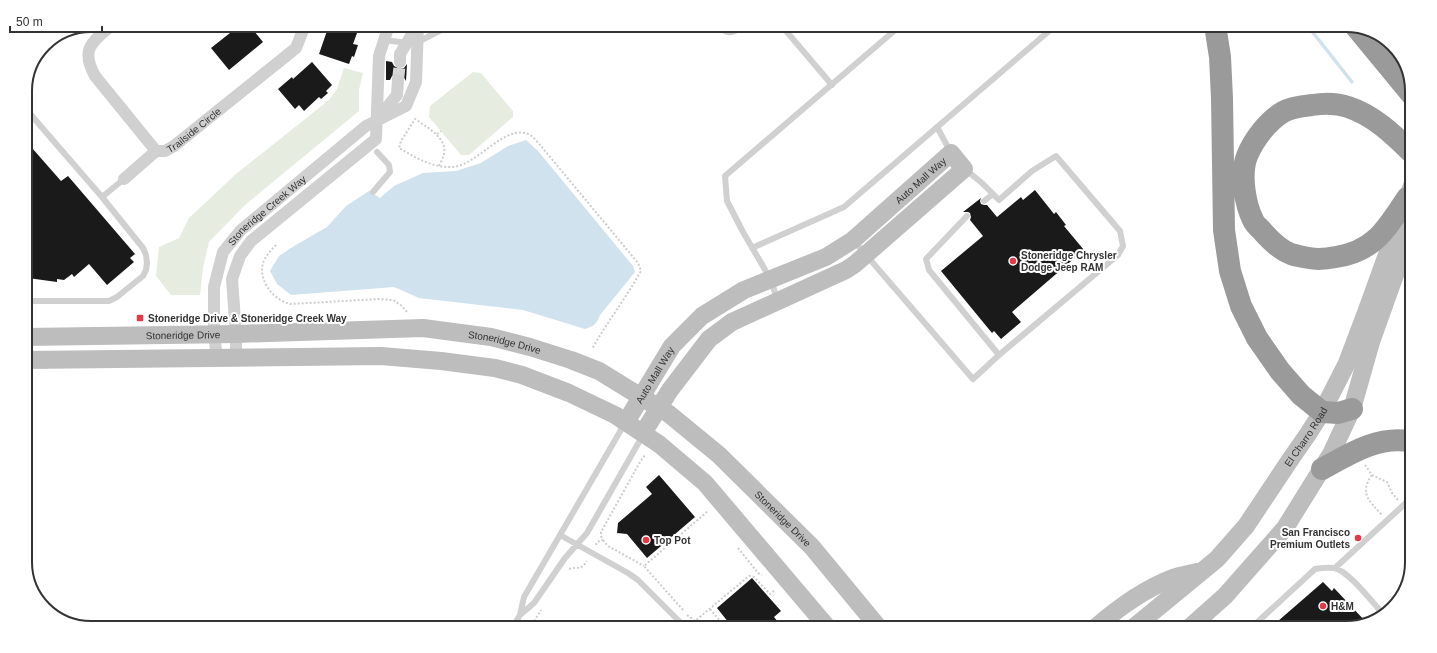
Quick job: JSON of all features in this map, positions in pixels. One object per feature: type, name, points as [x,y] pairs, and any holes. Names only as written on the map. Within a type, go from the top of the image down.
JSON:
[{"type":"highway","points":[[1217,32],[1222,98],[1224,230],[1230,271],[1241,306],[1257,338],[1280,372],[1301,395],[1322,412],[1338,413],[1352,409]]},
{"type":"highway","points":[[1362,34],[1405,86]]},
{"type":"highway","points":[[1405,146],[1392,133],[1368,116],[1348,106],[1326,103],[1302,106],[1284,112],[1268,126],[1255,141],[1246,157],[1244,176],[1245,196],[1254,222],[1272,242],[1290,254],[1319,260],[1346,256],[1374,242],[1385,231],[1405,199]]},
{"type":"highway","points":[[1322,469],[1352,452],[1372,444],[1405,441]]},
{"type":"main road","name":"Auto Mall Way","points":[[626,422],[672,346],[702,316],[744,290],[826,257],[853,240],[951,153],[964,169],[855,264],[846,270],[732,322],[709,340],[680,376],[643,433]]},
{"type":"main road","name":"El Charro Road","points":[[1141,621],[1217,558],[1246,526],[1322,412],[1347,363],[1368,310],[1405,204]]},
{"type":"main road","points":[[1197,621],[1225,596],[1285,528],[1331,454],[1352,409],[1371,342],[1405,247]]},
{"type":"main road","name":"Stoneridge Drive","points":[[32,337],[236,334],[423,328],[492,336],[530,347],[586,366],[599,372],[673,417],[719,455],[812,547],[873,621]]},
{"type":"main road","points":[[32,360],[381,356],[441,361],[495,368],[522,375],[569,393],[612,414],[659,444],[705,483],[822,621]]},
{"type":"main road","points":[[1104,621],[1117,610],[1150,589],[1174,577],[1202,571]]},
{"type":"street","name":"Trailside Circle","points":[[104,32],[91,44],[88,55],[89,65],[95,76],[156,151],[166,151],[174,146],[296,48],[302,32]]},
{"type":"street","name":"Stoneridge Creek Way","points":[[236,358],[236,334],[232,279],[240,256],[251,241],[376,139],[376,105],[379,56],[387,32]]},
{"type":"street","name":"Stoneridge Creek Way","points":[[217,358],[214,334],[214,287],[223,252],[240,230],[366,126],[377,119],[406,106],[416,82],[412,43],[415,32]]},
{"type":"street","name":"Stoneridge Creek Way","points":[[400,62],[400,54],[412,43]]},
{"type":"street","name":"Stoneridge Creek Way","points":[[377,119],[397,95],[398,80]]},
{"type":"street","points":[[124,179],[156,151]]},
{"type":"lane","points":[[384,40],[412,43],[436,32]]},
{"type":"lane","points":[[788,32],[832,85]]},
{"type":"lane","points":[[778,301],[771,280],[727,201],[725,176],[893,32]]},
{"type":"lane","points":[[752,248],[844,207],[1048,32]]},
{"type":"lane","points":[[32,116],[102,197],[143,248],[147,263],[143,276],[117,297],[109,301],[32,301]]},
{"type":"lane","points":[[937,127],[951,153]]},
{"type":"lane","points":[[373,192],[390,172],[389,165],[377,152]]},
{"type":"lane","points":[[853,240],[973,379],[999,355],[1118,255],[1123,246],[1120,231],[1056,156],[1032,172],[999,200],[964,169]]},
{"type":"lane","points":[[102,197],[124,179]]},
{"type":"lane","points":[[984,201],[993,194]]},
{"type":"lane","points":[[967,216],[926,259],[929,270],[999,355]]},
{"type":"lane","points":[[520,615],[524,597],[626,422]]},
{"type":"lane","points":[[516,621],[520,615],[534,603],[565,558],[587,533],[643,433]]},
{"type":"lane","points":[[1335,568],[1405,504]]},
{"type":"lane","points":[[560,535],[638,580],[679,621]]},
{"type":"lane","points":[[1259,621],[1315,569],[1324,567],[1335,568],[1347,574],[1380,610]]},
{"type":"path","points":[[439,166],[444,154],[444,148],[436,134],[415,118],[401,141],[399,148],[421,161],[433,165],[439,166],[454,167],[472,160],[499,140],[516,132],[530,135],[541,146],[638,263],[641,271],[592,349]]},
{"type":"path","points":[[436,134],[441,131]]},
{"type":"path","points":[[276,245],[263,262],[262,274],[266,286],[284,303],[291,304],[379,299],[393,300],[402,306],[407,312]]},
{"type":"path","points":[[1365,462],[1372,475],[1387,482],[1392,493],[1405,502]]},
{"type":"path","points":[[1372,475],[1367,482],[1365,492],[1367,497],[1387,520]]},
{"type":"path","points":[[644,566],[708,511]]},
{"type":"path","points":[[602,540],[608,546],[644,566],[685,613],[695,621],[749,576],[754,577],[770,594],[776,590],[772,585]]},
{"type":"path","points":[[738,548],[758,573],[764,576]]},
{"type":"path","points":[[710,609],[720,621]]},
{"type":"shaded area","points":[[344,68],[363,73],[359,90],[359,111],[245,205],[209,242],[203,268],[200,295],[171,295],[156,276],[159,247],[179,238],[189,218],[236,174],[329,100],[337,89]]},
{"type":"shaded area","points":[[473,72],[481,73],[513,111],[513,117],[469,155],[461,155],[429,117],[430,106]]},
{"type":"water","points":[[526,140],[538,151],[633,266],[635,272],[600,315],[598,321],[593,326],[585,329],[523,310],[419,298],[394,287],[291,295],[277,284],[270,271],[279,256],[327,227],[346,206],[369,191],[380,198],[394,186],[423,173],[456,171],[481,163],[508,146]]},
{"type":"building","points":[[229,32],[255,32],[263,42],[229,70],[211,48],[230,33]]},
{"type":"building","points":[[327,32],[357,32],[353,44],[358,45],[354,57],[352,56],[349,64],[319,54]]},
{"type":"building","points":[[386,61],[392,62],[394,66],[400,69],[404,68],[407,64],[406,81],[402,74],[398,73],[392,76],[390,80],[386,80]]},
{"type":"building","points":[[312,62],[332,85],[326,91],[328,93],[321,99],[319,97],[304,111],[299,105],[295,109],[278,89],[292,77],[293,79]]},
{"type":"building","points":[[32,148],[61,181],[68,176],[135,254],[130,258],[134,262],[107,285],[89,264],[74,277],[72,274],[64,280],[57,279],[57,282],[32,279]]},
{"type":"building","name":"Stoneridge Chrysler Dodge Jeep RAM","points":[[1035,190],[1054,214],[1056,212],[1066,225],[1064,226],[1084,250],[1012,312],[1021,322],[1001,339],[994,331],[992,333],[941,271],[983,236],[970,220],[970,213],[963,212],[981,198],[981,204],[987,205],[997,217],[1021,197],[1023,200]]},
{"type":"building","points":[[659,475],[695,517],[647,558],[627,534],[617,533],[618,523],[652,494],[646,487]]},
{"type":"building","points":[[752,578],[781,611],[774,617],[777,621],[727,621],[717,608]]},
{"type":"building","name":"H&M","points":[[1323,582],[1332,591],[1334,588],[1363,618],[1346,621],[1278,621]]},
{"type":"waterway","points":[[1313,32],[1352,82]]},
{"type":"tunnel","points":[[398,80],[400,62]]},
{"type":"place","name":"Stoneridge Chrysler Dodge Jeep RAM","points":[[1013,261]]},
{"type":"place","name":"Stoneridge Drive & Stoneridge Creek Way","points":[[140,318]]},
{"type":"place","name":"San Francisco Premium Outlets","points":[[1358,538]]},
{"type":"place","name":"Top Pot","points":[[646,540]]},
{"type":"place","name":"H&M","points":[[1323,606]]}]
